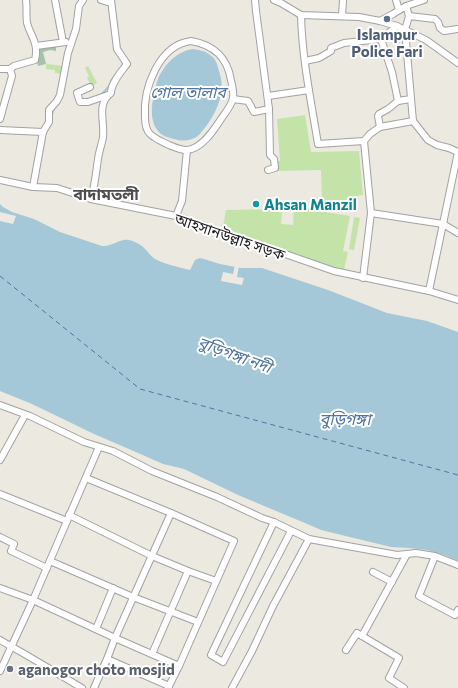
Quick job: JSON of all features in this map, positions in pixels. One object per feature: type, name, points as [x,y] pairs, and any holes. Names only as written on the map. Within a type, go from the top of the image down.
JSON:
[{"type":"street","points":[[0,69],[10,69],[14,66],[35,60],[36,46],[27,21],[26,0]]},
{"type":"street","points":[[55,0],[63,42]]},
{"type":"street","points":[[33,187],[43,132],[48,122],[49,110],[60,95],[71,42],[76,29],[79,6],[83,0]]},
{"type":"street","points":[[92,199],[95,188],[98,158],[104,136],[102,108],[104,101],[111,93],[114,82],[127,64],[117,49],[111,1],[101,0]]},
{"type":"street","points":[[255,0],[268,96],[270,155],[274,159],[275,168],[268,170]]},
{"type":"street","points":[[274,0],[282,2],[301,15],[359,17],[397,26],[426,40],[458,63]]},
{"type":"street","points":[[342,16],[343,0]]},
{"type":"street","points":[[396,0],[399,10]]},
{"type":"street","points":[[380,21],[406,6],[424,0]]},
{"type":"street","points":[[406,6],[409,16],[405,30],[412,121],[428,140],[437,145],[458,152],[429,291]]},
{"type":"street","points":[[301,15],[301,30],[305,61],[318,144],[364,141],[370,134],[380,127],[412,121]]},
{"type":"street","points":[[409,16],[436,19],[440,28],[444,31],[458,29]]},
{"type":"street","points":[[305,61],[319,58],[331,51],[331,48],[344,43],[381,39],[397,26]]},
{"type":"street","points":[[381,39],[392,72],[398,100]]},
{"type":"street","points":[[36,46],[71,42]]},
{"type":"street","points":[[184,42],[201,42],[221,55],[230,72],[233,99],[210,135],[196,147],[186,150],[175,148],[161,141],[150,134],[146,125],[146,95],[158,64],[175,47],[184,42]]},
{"type":"street","points":[[0,119],[12,76],[10,69]]},
{"type":"street","points":[[90,87],[77,94],[80,102],[88,102],[108,95]]},
{"type":"street","points":[[268,96],[309,90]]},
{"type":"street","points":[[233,99],[248,101],[254,112],[269,109]]},
{"type":"street","points":[[380,127],[378,115],[398,100],[411,99]]},
{"type":"street","points":[[0,130],[43,132]]},
{"type":"street","points":[[363,278],[371,213],[364,141]]},
{"type":"street","points":[[176,216],[182,200],[186,150]]},
{"type":"street","name":"আহসানউল্লাহ সড়ক","points":[[0,180],[33,187],[57,188],[92,199],[176,216],[334,271],[429,291],[458,300]]},
{"type":"street","points":[[371,213],[443,224],[458,232]]},
{"type":"street","points":[[0,405],[84,442],[112,452],[152,471],[217,497],[309,539],[397,555],[416,553],[435,556],[458,565]]},
{"type":"street","points":[[0,460],[25,415]]},
{"type":"street","points":[[0,671],[33,600],[99,447]]},
{"type":"street","points":[[86,478],[234,541],[179,666],[168,687],[107,659]]},
{"type":"street","points":[[0,494],[68,518],[152,556],[188,571],[216,580]]},
{"type":"street","points":[[94,688],[171,513]]},
{"type":"street","points":[[274,522],[211,655],[223,662],[291,531]]},
{"type":"street","points":[[0,537],[14,544],[11,551],[47,568]]},
{"type":"street","points":[[232,688],[252,651],[273,606],[309,539]]},
{"type":"street","points":[[362,636],[407,554]]},
{"type":"street","points":[[435,556],[419,596],[455,615],[458,610]]},
{"type":"street","points":[[50,561],[133,597],[198,622]]},
{"type":"street","points":[[152,654],[188,571]]},
{"type":"street","points":[[374,572],[392,582]]},
{"type":"street","points":[[0,588],[33,600],[179,666]]},
{"type":"street","points":[[96,629],[113,588]]},
{"type":"street","points":[[346,650],[357,633],[399,658],[389,678],[404,688]]},
{"type":"street","points":[[0,640],[82,688]]},
{"type":"green space","points":[[56,44],[56,51],[50,50],[43,52],[46,64],[38,66],[38,47]]},
{"type":"green space","points":[[46,64],[65,66],[64,74],[55,73],[55,70],[46,69]]},
{"type":"green space","points":[[88,66],[97,83],[92,86],[87,78],[89,76],[85,68]]},
{"type":"green space","points":[[305,115],[311,152],[359,151],[363,195],[355,196],[355,202],[358,202],[358,208],[322,205],[321,170],[276,171],[275,162],[280,161],[277,119]]},
{"type":"green space","points":[[294,207],[350,216],[343,251],[348,252],[344,270],[222,232],[226,210],[282,209],[281,224],[293,225]]},
{"type":"green space","points":[[354,217],[360,218],[354,250],[349,249]]},
{"type":"water","name":"গোল তালাব","points":[[193,49],[202,51],[212,56],[216,61],[221,83],[220,97],[212,118],[201,133],[192,139],[178,140],[160,133],[156,128],[152,116],[153,99],[159,76],[166,65],[181,53]]},
{"type":"water","name":"বুড়িগঙ্গা","points":[[0,204],[12,212],[34,219],[60,232],[102,246],[122,240],[138,243],[157,260],[169,265],[190,270],[195,260],[200,258],[241,268],[262,268],[328,290],[387,313],[427,321],[458,332],[458,561],[445,555],[427,550],[391,547],[321,530],[238,495],[184,469],[163,464],[94,434],[32,404],[0,391]]},
{"type":"pier","points":[[0,212],[16,216],[13,224],[0,221]]},
{"type":"pier","points":[[235,265],[239,266],[237,277],[244,278],[242,285],[221,281],[223,272],[233,274]]},
{"type":"waterway","points":[[101,95],[111,84],[113,78]]},
{"type":"waterway","points":[[51,117],[55,106]]},
{"type":"ferry route","points":[[0,276],[140,389],[458,475]]},
{"type":"place","name":"Islampur Police Fari","points":[[387,19]]},
{"type":"place","name":"Ahsan Manzil","points":[[256,204]]},
{"type":"place","name":"aganogor choto mosjid","points":[[10,669]]},
{"type":"district","name":"বাদামতলী","points":[[106,193]]},
{"type":"water label","name":"বুড়িগঙ্গা নদী","points":[[235,354]]}]
